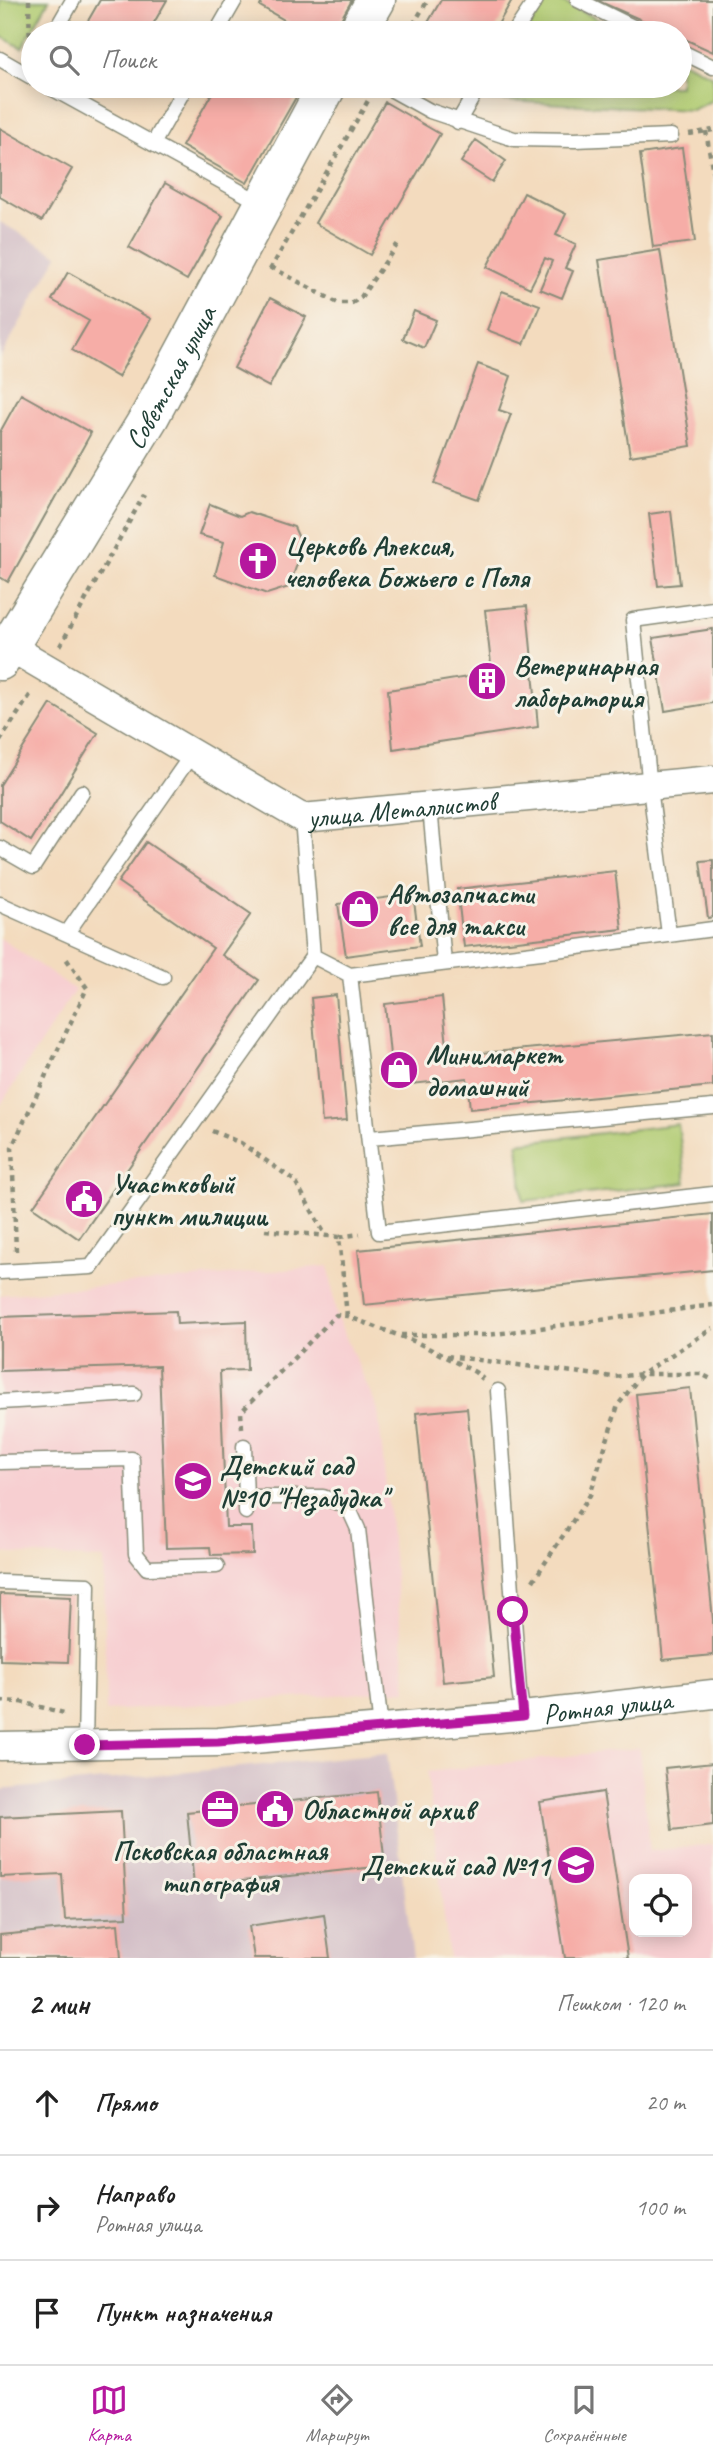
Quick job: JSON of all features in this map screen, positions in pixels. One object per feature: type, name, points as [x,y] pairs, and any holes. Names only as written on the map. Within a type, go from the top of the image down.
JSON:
[{"type":"street","points":[[364,21],[376,0]]},
{"type":"street","name":"Советская улица","points":[[3,649],[150,416],[320,98]]},
{"type":"street","name":"улица Металлистов","points":[[3,649],[302,818],[650,788],[713,780]]},
{"type":"street","name":"Ротная улица","points":[[0,1746],[218,1742],[523,1716],[713,1694]]},
{"type":"lane","points":[[61,21],[73,0]]},
{"type":"lane","points":[[223,21],[235,0]]},
{"type":"lane","points":[[522,21],[536,0]]},
{"type":"lane","points":[[578,0],[621,21]]},
{"type":"lane","points":[[692,57],[713,67]]},
{"type":"lane","points":[[0,59],[21,69]]},
{"type":"lane","points":[[70,98],[262,204]]},
{"type":"lane","points":[[153,144],[180,98]]},
{"type":"lane","points":[[407,98],[458,122],[514,139],[575,140],[671,136]]},
{"type":"lane","points":[[458,122],[472,98]]},
{"type":"lane","points":[[669,934],[650,788],[633,620],[713,609]]},
{"type":"lane","points":[[67,933],[192,754]]},
{"type":"lane","points":[[0,848],[33,867],[82,792]]},
{"type":"lane","points":[[430,807],[444,963]]},
{"type":"lane","points":[[0,1272],[91,1267],[313,956],[302,818]]},
{"type":"lane","points":[[0,904],[163,977]]},
{"type":"lane","points":[[313,956],[349,975],[541,953],[713,929]]},
{"type":"lane","points":[[349,975],[379,1232],[713,1194]]},
{"type":"lane","points":[[370,1138],[713,1107]]},
{"type":"lane","points":[[498,1391],[523,1716]]},
{"type":"lane","points":[[0,1402],[134,1394]]},
{"type":"lane","points":[[244,1446],[246,1504],[323,1497],[348,1507],[358,1529],[381,1728]]},
{"type":"lane","points":[[0,1462],[132,1459],[136,1554],[147,1568],[217,1566]]},
{"type":"lane","points":[[0,1582],[88,1585],[85,1745]]},
{"type":"path","points":[[29,0],[30,21]]},
{"type":"path","points":[[415,21],[428,0]]},
{"type":"path","points":[[706,131],[713,173]]},
{"type":"path","points":[[271,267],[338,303],[352,303],[361,297],[399,242]]},
{"type":"path","points":[[16,1271],[12,1147],[86,988],[65,957],[67,933]]},
{"type":"path","points":[[193,1124],[241,1143],[295,1181],[326,1236]]},
{"type":"path","points":[[265,1230],[339,1237],[379,1232]]},
{"type":"path","points":[[339,1237],[347,1316]]},
{"type":"path","points":[[397,1335],[488,1335],[713,1305]]},
{"type":"path","points":[[244,1446],[241,1412],[336,1315],[347,1316],[397,1335],[442,1356],[475,1372],[498,1391]]},
{"type":"path","points":[[513,1612],[590,1495],[618,1405],[642,1374],[713,1328]]},
{"type":"path","points":[[442,1356],[613,1377],[701,1374],[713,1380]]},
{"type":"shaded area","points":[[0,222],[58,255],[0,358]]},
{"type":"shaded area","points":[[0,938],[75,990],[0,1106]]},
{"type":"shaded area","name":"Детский сад №10 \"Незабудка\"","points":[[329,1266],[336,1315],[378,1410],[407,1690],[106,1711],[104,1559],[0,1553],[0,1295]]},
{"type":"shaded area","name":"Детский сад №11","points":[[639,1748],[650,1851],[713,1844],[713,1958],[449,1958],[427,1772]]},
{"type":"shaded area","points":[[387,1753],[413,1958],[0,1958],[0,1790]]},
{"type":"green space","points":[[0,0],[49,0],[37,21],[21,21],[21,47],[0,36]]},
{"type":"green space","points":[[546,0],[558,0],[601,21],[533,21]]},
{"type":"green space","points":[[692,66],[713,76],[713,100],[692,110],[486,100],[692,98]]},
{"type":"green space","points":[[678,1124],[686,1183],[523,1201],[518,1143]]},
{"type":"building","points":[[100,0],[167,0],[155,21],[88,21]]},
{"type":"building","points":[[263,0],[352,0],[340,21],[286,21],[260,6]]},
{"type":"building","points":[[441,0],[512,0],[500,21],[429,21]]},
{"type":"building","points":[[596,0],[713,0],[713,52],[692,42],[692,21],[644,21]]},
{"type":"building","points":[[209,98],[296,98],[247,183],[182,146]]},
{"type":"building","points":[[385,102],[440,134],[370,255],[315,223]]},
{"type":"building","points":[[0,128],[72,169],[42,221],[0,197]]},
{"type":"building","points":[[476,140],[506,161],[492,182],[461,162]]},
{"type":"building","points":[[682,148],[695,242],[653,247],[640,154]]},
{"type":"building","points":[[165,183],[223,216],[187,280],[129,247]]},
{"type":"building","points":[[524,193],[566,214],[556,235],[576,244],[565,268],[573,271],[562,298],[540,289],[552,261],[545,258],[530,288],[487,267]]},
{"type":"building","points":[[660,250],[691,446],[630,456],[599,260]]},
{"type":"building","points":[[68,272],[151,319],[118,377],[72,350],[89,321],[52,300]]},
{"type":"building","points":[[502,291],[540,305],[524,344],[487,330]]},
{"type":"building","points":[[270,298],[306,317],[269,387],[234,368]]},
{"type":"building","points":[[414,311],[436,320],[424,348],[403,339]]},
{"type":"building","points":[[478,364],[511,376],[499,410],[511,414],[479,500],[434,484]]},
{"type":"building","points":[[21,394],[91,433],[8,582],[0,577],[0,432]]},
{"type":"building","name":"Церковь Алексия, человека Божьего с Поля","points":[[210,504],[240,516],[249,512],[294,527],[303,547],[289,587],[267,594],[215,575],[224,542],[199,535]]},
{"type":"building","points":[[671,511],[680,584],[658,586],[649,514]]},
{"type":"building","name":"Ветеринарная лаборатория","points":[[527,606],[538,727],[393,749],[388,690],[492,673],[485,610]]},
{"type":"building","points":[[713,629],[713,703],[665,711],[653,638]]},
{"type":"building","points":[[51,704],[98,733],[31,841],[0,821],[0,785]]},
{"type":"building","points":[[146,842],[251,914],[222,955],[259,980],[79,1239],[33,1207],[213,948],[118,882]]},
{"type":"building","points":[[713,860],[713,917],[708,918],[700,861]]},
{"type":"building","points":[[615,871],[622,929],[464,947],[457,889]]},
{"type":"building","points":[[413,894],[420,946],[346,956],[338,904]]},
{"type":"building","points":[[336,995],[347,1120],[322,1122],[311,998]]},
{"type":"building","points":[[442,997],[448,1056],[713,1032],[713,1086],[470,1109],[467,1078],[393,1086],[385,1004]]},
{"type":"building","points":[[713,1214],[713,1270],[364,1305],[358,1250]]},
{"type":"building","points":[[176,1311],[177,1324],[246,1321],[247,1370],[220,1371],[226,1527],[252,1527],[253,1554],[211,1555],[210,1547],[166,1548],[159,1366],[0,1371],[0,1317]]},
{"type":"building","points":[[690,1388],[713,1620],[713,1655],[663,1660],[636,1394]]},
{"type":"building","points":[[467,1408],[494,1677],[443,1682],[416,1413]]},
{"type":"building","points":[[0,1594],[71,1597],[68,1662],[0,1660]]},
{"type":"building","points":[[713,1763],[713,1825],[672,1830],[665,1768]]},
{"type":"building","points":[[377,1792],[385,1866],[194,1886],[187,1812]]},
{"type":"building","points":[[603,1792],[628,1958],[565,1958],[540,1802]]},
{"type":"building","points":[[121,1811],[127,1917],[65,1920],[62,1874],[0,1877],[0,1817]]},
{"type":"building","points":[[324,1914],[330,1958],[254,1958],[249,1926]]},
{"type":"building","points":[[118,1924],[121,1958],[0,1958],[0,1935]]},
{"type":"place","name":"Церковь Алексия, человека Божьего с Поля","points":[[258,561]]},
{"type":"place","name":"Ветеринарная лаборатория","points":[[487,681]]},
{"type":"place","name":"Автозапчасти все для такси","points":[[360,909]]},
{"type":"place","name":"Минимаркет домашний","points":[[399,1070]]},
{"type":"place","name":"Участковый пункт милиции","points":[[84,1199]]},
{"type":"place","name":"Детский сад №10 \"Незабудка\"","points":[[193,1481]]},
{"type":"place","name":"Псковская областная типография","points":[[220,1809]]},
{"type":"place","name":"Областной архив","points":[[275,1809]]},
{"type":"place","name":"Детский сад №11","points":[[576,1865]]},
{"type":"route","points":[[85,1745],[218,1742],[523,1716],[513,1612]]}]
